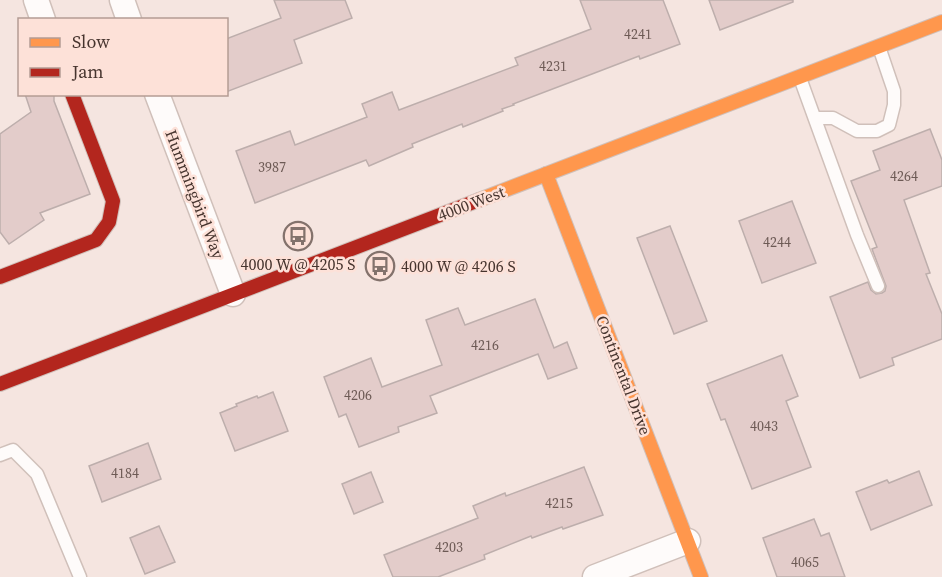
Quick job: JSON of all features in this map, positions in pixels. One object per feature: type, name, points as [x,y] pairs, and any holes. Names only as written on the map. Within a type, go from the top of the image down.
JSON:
[{"type":"street","points":[[36,0],[42,18]]},
{"type":"street","points":[[122,0],[128,18]]},
{"type":"street","name":"4000 West","points":[[0,384],[942,22]]},
{"type":"street","points":[[0,277],[96,240],[109,222],[113,201],[73,96]]},
{"type":"street","name":"Hummingbird Way","points":[[159,96],[233,294]]},
{"type":"street","name":"Continental Drive","points":[[546,174],[701,577]]},
{"type":"street","points":[[595,577],[688,541]]},
{"type":"lane","points":[[815,118],[833,118],[857,131],[877,130],[889,125],[894,105],[894,91],[879,47]]},
{"type":"lane","points":[[800,77],[857,235],[878,286]]},
{"type":"lane","points":[[0,455],[13,450],[37,474],[80,577]]},
{"type":"building","points":[[274,0],[345,0],[352,18],[294,40],[302,63],[228,91],[228,38],[281,18]]},
{"type":"building","points":[[580,0],[663,0],[680,44],[640,59],[639,56],[513,104],[502,109],[503,111],[463,127],[462,124],[412,144],[413,147],[369,166],[366,160],[255,203],[236,151],[290,131],[295,145],[367,117],[362,104],[392,92],[399,110],[518,65],[515,58],[591,29]]},
{"type":"building","points":[[709,0],[793,0],[793,2],[720,30]]},
{"type":"building","points":[[26,96],[54,96],[90,194],[40,213],[44,220],[9,244],[0,232],[0,134],[31,112]]},
{"type":"building","points":[[930,129],[942,160],[942,186],[904,200],[930,273],[926,274],[942,314],[942,339],[892,358],[894,365],[860,378],[830,297],[868,282],[871,290],[876,294],[885,291],[886,286],[872,249],[877,247],[851,181],[880,170],[873,151]]},
{"type":"building","points":[[792,201],[816,263],[762,283],[739,221]]},
{"type":"building","points":[[670,226],[707,321],[674,334],[637,238]]},
{"type":"building","points":[[535,299],[554,348],[567,342],[577,368],[548,379],[538,354],[430,396],[437,413],[398,427],[399,432],[359,447],[346,414],[339,417],[324,377],[371,358],[382,387],[442,365],[426,320],[458,308],[465,325]]},
{"type":"building","points":[[782,355],[798,396],[786,401],[811,467],[752,489],[725,419],[721,420],[707,384]]},
{"type":"building","points":[[273,392],[288,431],[235,451],[220,413],[237,406],[236,404]]},
{"type":"building","points":[[148,443],[161,479],[102,502],[89,466]]},
{"type":"building","points":[[584,467],[603,515],[563,529],[562,527],[532,538],[531,536],[484,555],[485,559],[438,577],[393,577],[384,555],[478,518],[473,506]]},
{"type":"building","points":[[919,471],[932,505],[871,530],[856,492],[887,480],[889,483]]},
{"type":"building","points":[[371,472],[383,502],[354,514],[342,484]]},
{"type":"building","points":[[814,519],[821,536],[829,533],[845,577],[777,577],[763,538]]},
{"type":"building","points":[[159,526],[175,562],[145,574],[130,538]]},
{"type":"traffic: slow","points":[[479,200],[942,22]]},
{"type":"traffic: slow","points":[[546,174],[701,577]]},
{"type":"traffic: jam","points":[[0,277],[96,240],[109,222],[113,201],[73,96]]},
{"type":"traffic: jam","points":[[0,384],[479,200]]},
{"type":"place","name":"4000 W @ 4205 S","points":[[298,236]]},
{"type":"place","name":"4000 W @ 4206 S","points":[[380,266]]}]
